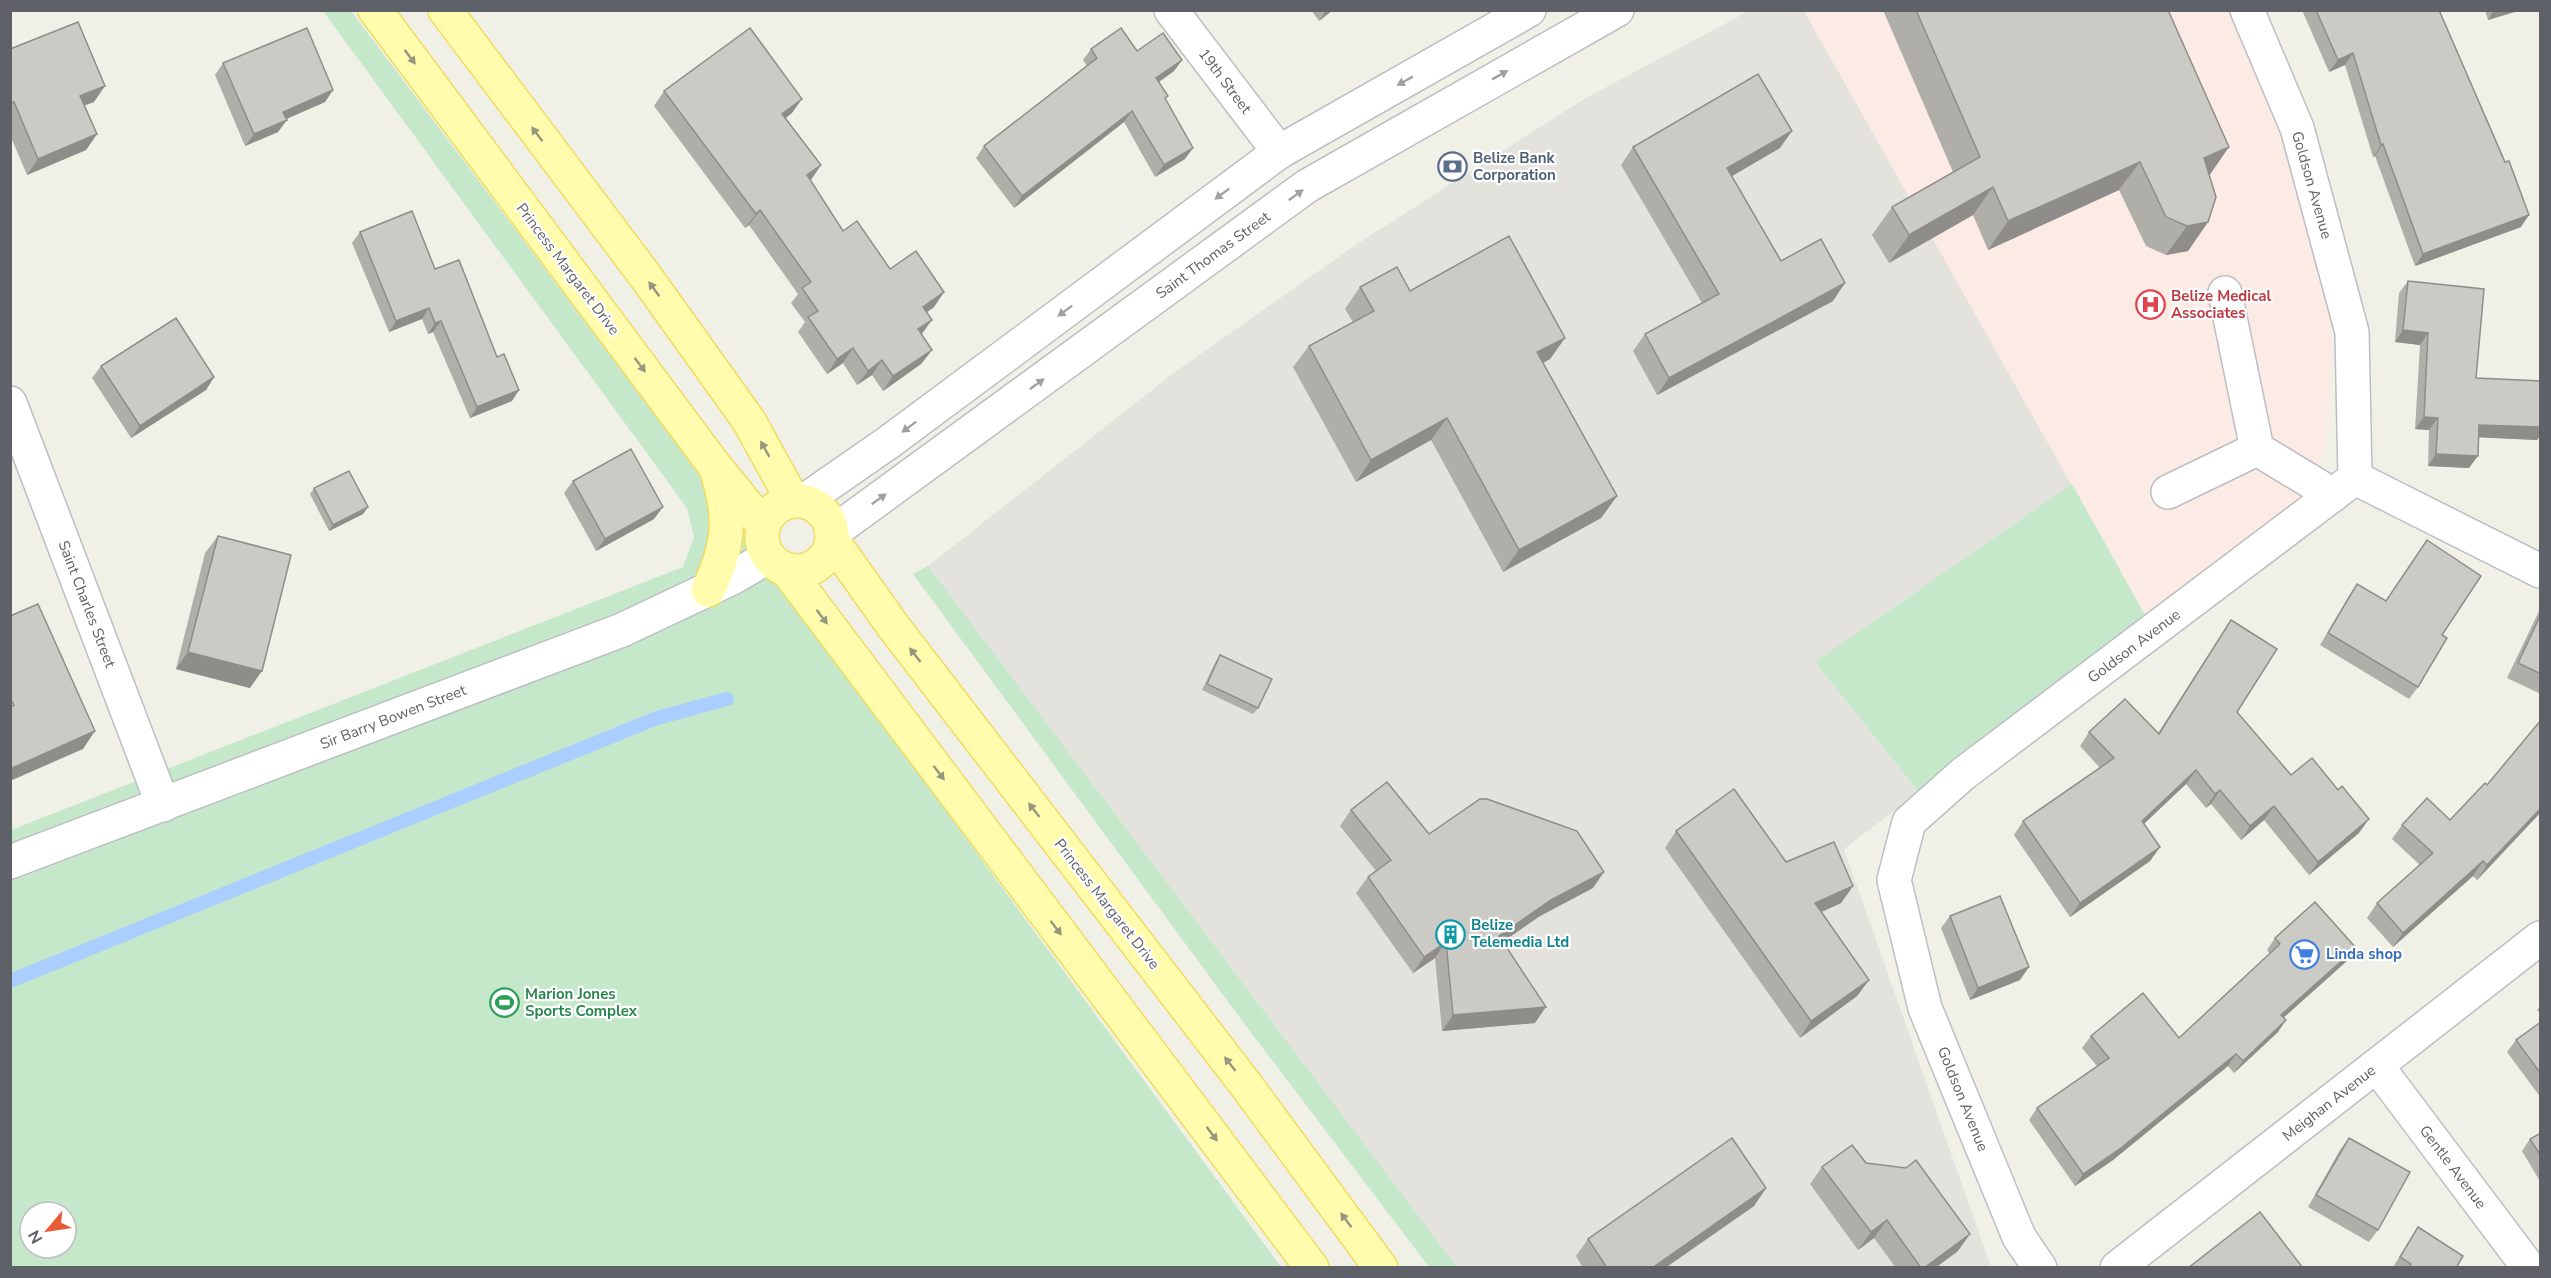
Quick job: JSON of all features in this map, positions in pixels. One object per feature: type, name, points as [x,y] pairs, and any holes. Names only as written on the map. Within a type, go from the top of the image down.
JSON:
[{"type":"main road","name":"Princess Margaret Drive","points":[[375,10],[714,465],[763,525]]},
{"type":"main road","points":[[445,10],[646,277],[750,421],[798,501],[823,513],[832,537],[829,550],[816,566],[796,572],[778,563]]},
{"type":"main road","points":[[708,590],[722,560],[727,528],[724,495],[714,465]]},
{"type":"main road","points":[[798,501],[775,509],[763,525],[762,536],[778,563],[1312,1268]]},
{"type":"main road","name":"Princess Margaret Drive","points":[[832,537],[893,626],[1238,1075],[1381,1268]]},
{"type":"street","name":"19th Street","points":[[1171,10],[1279,152]]},
{"type":"street","points":[[798,501],[889,442],[1279,152],[1529,10]]},
{"type":"street","name":"Saint Thomas Street","points":[[832,537],[1307,186],[1617,10]]},
{"type":"street","name":"Goldson Avenue","points":[[2040,1268],[2019,1237],[1925,1008],[1894,880],[1909,822],[1962,774],[2344,487],[2352,332],[2297,128],[2247,10]]},
{"type":"street","points":[[1446,57],[1467,94]]},
{"type":"street","points":[[2225,293],[2257,449]]},
{"type":"street","name":"Saint Charles Street","points":[[10,403],[163,805]]},
{"type":"street","points":[[2168,492],[2257,449],[2541,571]]},
{"type":"street","name":"Sir Barry Bowen Street","points":[[10,862],[621,630],[708,590],[778,563]]},
{"type":"street","name":"Meighan Avenue","points":[[2116,1268],[2541,938]]},
{"type":"street","name":"Gentle Avenue","points":[[2377,1066],[2529,1268]]},
{"type":"shaded area","points":[[1749,11],[1804,11],[2072,484],[1815,662],[1919,792],[1844,849],[1991,1267],[1457,1267],[928,566],[1175,372],[1354,246],[1584,99]]},
{"type":"shaded area","name":"Belize Medical Associates","points":[[1804,11],[2233,11],[2291,147],[2325,266],[2333,345],[2326,443],[2307,505],[2155,633]]},
{"type":"green space","name":"Marion Jones Sports Complex","points":[[323,11],[351,11],[657,418],[1281,1267],[11,1268],[11,830],[683,567],[694,537],[687,508]]},
{"type":"green space","points":[[2072,484],[2155,633],[1919,792],[1815,662]]},
{"type":"green space","points":[[928,566],[1457,1267],[1429,1267],[1246,1026],[913,574]]},
{"type":"building","points":[[1916,10],[2168,10],[2229,147],[2204,158],[2216,197],[2208,222],[2187,226],[2166,217],[2140,162],[2008,221],[1993,187],[1909,235],[1892,207],[1980,157]]},
{"type":"building","points":[[2316,10],[2439,10],[2505,162],[2509,161],[2529,215],[2423,254],[2383,144],[2381,145],[2353,53],[2338,60]]},
{"type":"building","points":[[78,22],[105,86],[80,96],[97,134],[38,159],[14,102],[10,103],[10,49]]},
{"type":"building","points":[[307,28],[333,90],[283,112],[287,120],[254,134],[223,63]]},
{"type":"building","points":[[750,28],[802,99],[782,114],[821,165],[807,175],[843,231],[857,221],[890,269],[916,251],[944,292],[923,307],[932,320],[918,329],[932,350],[893,376],[882,360],[868,371],[853,348],[837,359],[808,317],[818,311],[802,288],[811,282],[760,210],[756,214],[664,91]]},
{"type":"building","points":[[1121,28],[1137,51],[1163,33],[1182,60],[1156,78],[1168,96],[1165,98],[1193,148],[1164,165],[1132,111],[1022,196],[984,146],[1097,58],[1091,49]]},
{"type":"building","points":[[1758,74],[1792,131],[1727,168],[1781,261],[1821,239],[1845,283],[1669,378],[1645,334],[1719,294],[1633,147]]},
{"type":"building","points":[[412,211],[435,269],[459,260],[497,357],[504,354],[519,390],[477,407],[441,321],[435,323],[429,308],[396,321],[360,232]]},
{"type":"building","points":[[1509,236],[1565,338],[1537,352],[1617,496],[1519,550],[1447,418],[1371,460],[1309,346],[1374,311],[1360,287],[1397,267],[1410,291]]},
{"type":"building","points":[[2408,281],[2484,289],[2476,378],[2541,381],[2541,427],[2479,425],[2478,456],[2436,454],[2438,418],[2424,417],[2428,333],[2403,330]]},
{"type":"building","points":[[176,318],[214,377],[140,426],[101,366]]},
{"type":"building","points":[[631,449],[663,507],[605,539],[573,481]]},
{"type":"building","points":[[349,471],[368,507],[333,525],[314,488]]},
{"type":"building","points":[[218,536],[291,555],[262,671],[188,652]]},
{"type":"building","points":[[2427,540],[2481,576],[2442,635],[2447,638],[2418,687],[2328,633],[2357,584],[2386,601]]},
{"type":"building","points":[[38,604],[95,731],[10,769],[10,707],[14,705],[10,698],[10,616]]},
{"type":"building","points":[[2541,614],[2541,674],[2518,663]]},
{"type":"building","points":[[2231,620],[2277,649],[2237,712],[2291,775],[2312,758],[2338,790],[2342,786],[2369,819],[2318,862],[2274,806],[2250,826],[2220,790],[2215,794],[2196,770],[2142,821],[2160,847],[2080,903],[2023,821],[2114,758],[2089,732],[2125,699],[2159,734]]},
{"type":"building","points":[[1220,655],[1272,679],[1258,708],[1207,684]]},
{"type":"building","points":[[2541,720],[2541,808],[2487,865],[2483,861],[2403,933],[2377,903],[2433,853],[2402,825],[2427,798],[2450,820],[2485,783],[2487,785]]},
{"type":"building","points":[[1387,782],[1429,834],[1480,799],[1487,799],[1577,831],[1604,872],[1551,900],[1499,936],[1546,1007],[1453,1015],[1446,942],[1424,957],[1368,877],[1391,860],[1351,810]]},
{"type":"building","points":[[1734,789],[1786,862],[1834,842],[1853,886],[1815,903],[1869,980],[1811,1021],[1676,831]]},
{"type":"building","points":[[2000,896],[2029,967],[1978,988],[1950,916]]},
{"type":"building","points":[[2315,902],[2356,948],[2281,1015],[2286,1020],[2243,1061],[2236,1054],[2121,1148],[2083,1174],[2037,1108],[2109,1058],[2091,1036],[2143,993],[2179,1038],[2280,944],[2275,938]]},
{"type":"building","points":[[2541,1022],[2541,1074],[2516,1040]]},
{"type":"building","points":[[2541,1133],[2541,1156],[2530,1139]]},
{"type":"building","points":[[1732,1138],[1766,1188],[1652,1268],[1607,1268],[1588,1239]]},
{"type":"building","points":[[2349,1138],[2410,1172],[2378,1230],[2316,1195]]},
{"type":"building","points":[[1852,1145],[1866,1163],[1906,1168],[1916,1160],[1970,1234],[1921,1268],[1887,1220],[1871,1232],[1822,1167]]},
{"type":"building","points":[[2260,1212],[2303,1268],[2188,1268]]},
{"type":"building","points":[[2418,1227],[2463,1256],[2456,1268],[2409,1268],[2411,1264],[2400,1257]]},
{"type":"waterway","points":[[10,981],[657,718],[727,699]]},
{"type":"place","name":"Belize Bank Corporation","points":[[1452,167]]},
{"type":"place","name":"Belize Medical Associates","points":[[2150,305]]},
{"type":"place","name":"Belize Telemedia Ltd","points":[[1450,934]]},
{"type":"place","name":"Linda shop","points":[[2305,954]]},
{"type":"place","name":"Marion Jones Sports Complex","points":[[504,1003]]}]
